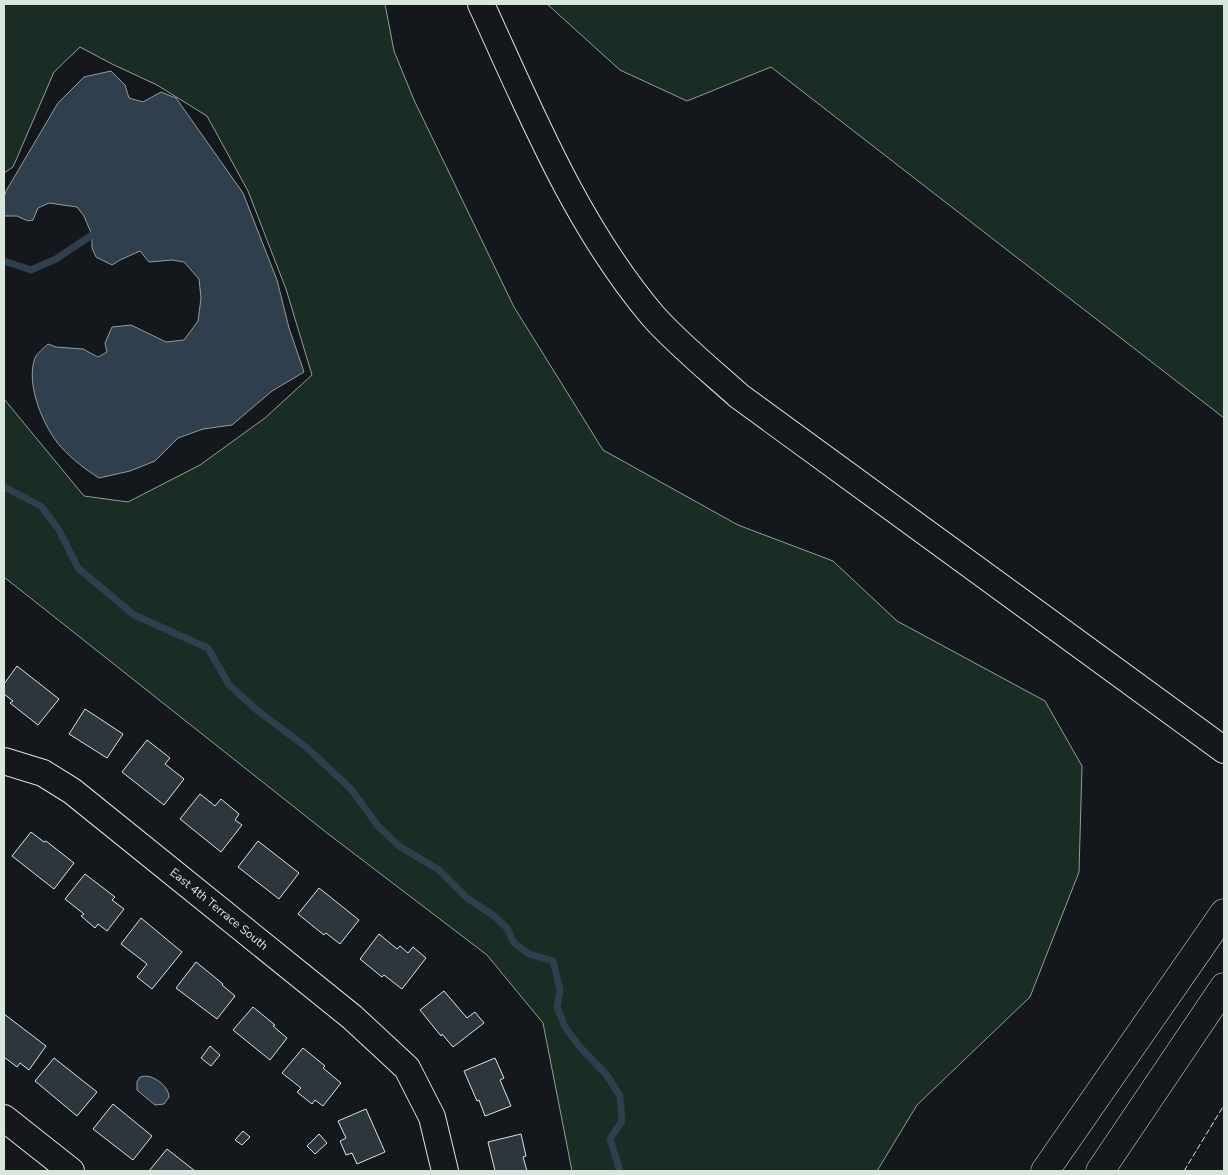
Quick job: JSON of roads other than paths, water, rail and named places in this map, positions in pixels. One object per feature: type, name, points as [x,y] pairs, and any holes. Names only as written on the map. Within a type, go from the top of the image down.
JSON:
[{"type":"highway","points":[[1045,1171],[1224,913]]},
{"type":"highway","points":[[1100,1171],[1224,987]]},
{"type":"street","points":[[481,4],[555,163],[585,219],[618,269],[654,316],[696,358],[739,396],[1224,750]]},
{"type":"street","name":"East 4th Terrace South","points":[[4,761],[43,773],[72,791],[352,1016],[406,1068],[432,1117],[444,1171]]},
{"type":"street","points":[[4,1118],[71,1171]]},
{"type":"water","points":[[111,71],[125,85],[129,98],[143,102],[161,92],[176,98],[243,193],[277,280],[289,328],[304,372],[272,391],[232,425],[203,429],[178,438],[155,461],[130,471],[99,478],[66,452],[48,429],[34,393],[32,380],[35,358],[48,344],[56,347],[83,349],[98,357],[107,352],[105,343],[112,327],[131,325],[166,342],[184,340],[198,321],[201,298],[199,279],[184,262],[172,260],[149,262],[140,251],[112,265],[96,257],[92,248],[92,235],[84,216],[77,207],[49,203],[38,208],[33,220],[28,221],[17,216],[4,216],[4,197],[58,103],[84,77]]},
{"type":"water","points":[[146,1076],[158,1080],[167,1090],[169,1097],[164,1104],[155,1105],[137,1090],[137,1082],[140,1077]]},
{"type":"waterway","points":[[4,261],[31,270],[56,259],[92,235]]},
{"type":"waterway","points":[[4,487],[41,506],[59,530],[78,568],[134,615],[208,648],[229,685],[258,711],[306,747],[351,789],[378,826],[399,846],[439,870],[467,898],[493,915],[507,928],[514,943],[529,954],[553,961],[560,990],[557,1007],[565,1027],[579,1046],[606,1074],[620,1096],[622,1121],[610,1139],[620,1171]]}]
